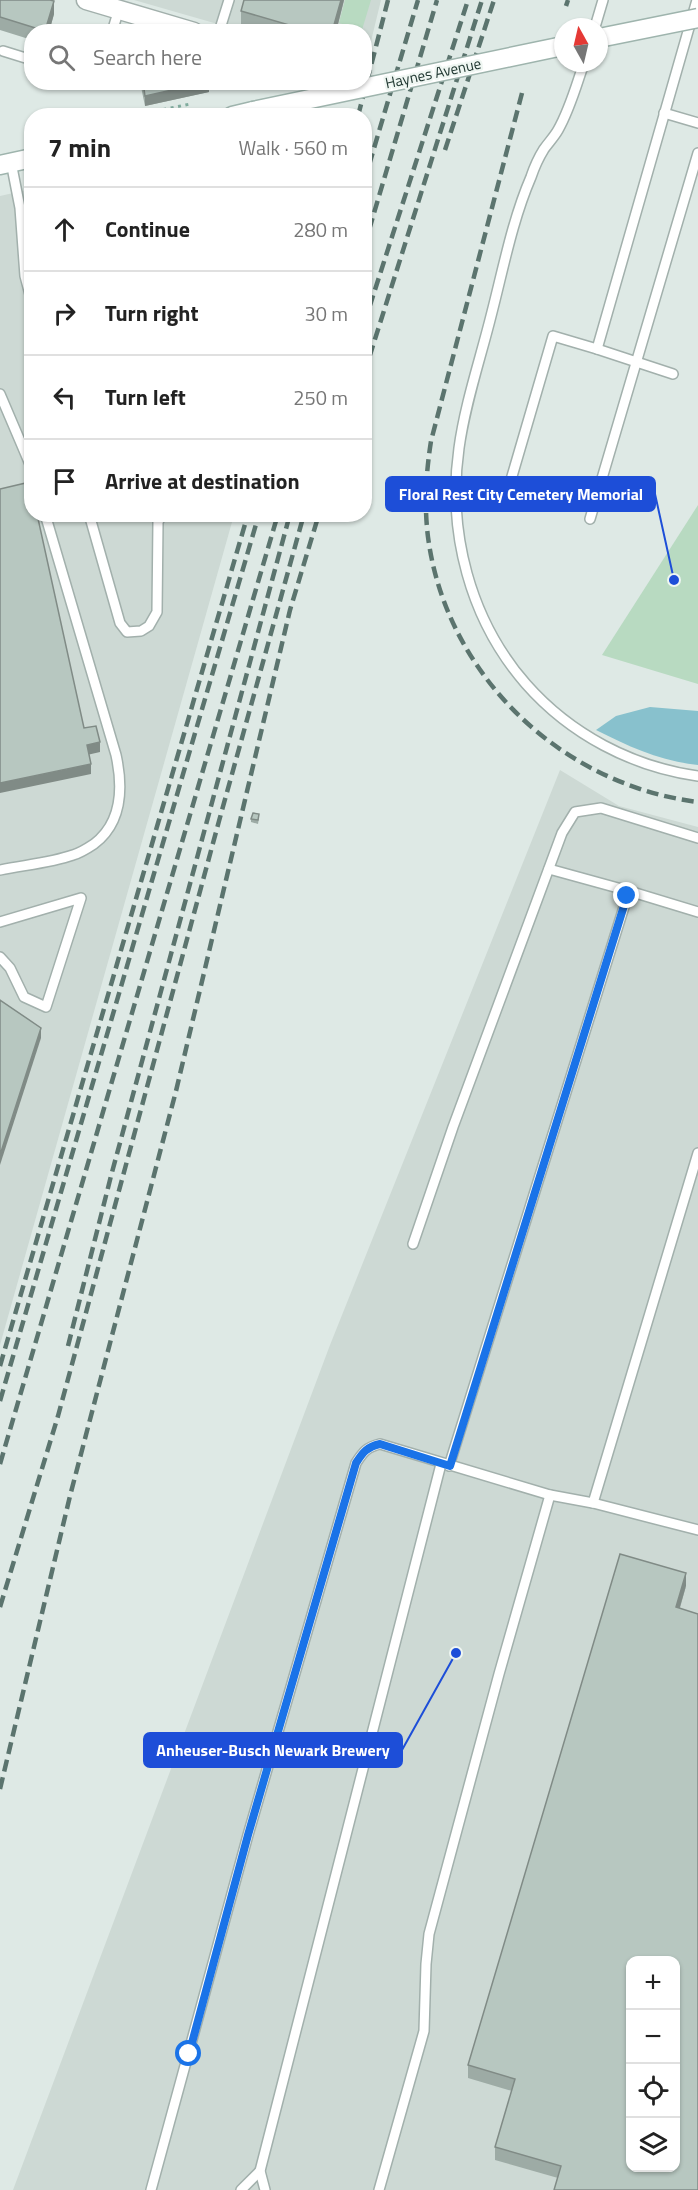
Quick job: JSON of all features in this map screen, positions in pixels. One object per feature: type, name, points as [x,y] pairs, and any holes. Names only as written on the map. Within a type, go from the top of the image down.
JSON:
[{"type":"main road","points":[[86,0],[168,24]]},
{"type":"main road","points":[[608,36],[698,18]]},
{"type":"main road","name":"Haynes Avenue","points":[[372,86],[554,48]]},
{"type":"main road","name":"Haynes Avenue","points":[[267,108],[353,90]]},
{"type":"main road","points":[[5,164],[24,160]]},
{"type":"lane","points":[[222,24],[229,0]]},
{"type":"lane","points":[[598,18],[603,0]]},
{"type":"lane","points":[[597,349],[697,0]]},
{"type":"lane","points":[[114,24],[119,9]]},
{"type":"lane","points":[[3,51],[24,58]]},
{"type":"lane","points":[[581,72],[570,106],[557,132],[543,151],[522,201],[461,433],[455,486],[458,534],[470,585],[483,618],[511,665],[540,699],[582,733],[616,752],[658,767],[698,776]]},
{"type":"lane","points":[[664,114],[698,123]]},
{"type":"lane","points":[[590,519],[698,153]]},
{"type":"lane","points":[[5,164],[20,208],[24,233]]},
{"type":"lane","points":[[508,490],[553,336],[673,374]]},
{"type":"lane","points":[[0,394],[24,450]]},
{"type":"lane","points":[[0,870],[75,855],[103,837],[113,823],[120,803],[120,775],[116,755],[47,522]]},
{"type":"lane","points":[[91,522],[120,623],[127,632],[134,633],[149,627],[158,612],[158,522]]},
{"type":"lane","points":[[413,1244],[453,1127],[562,833],[575,812],[601,808],[698,837]]},
{"type":"lane","points":[[549,869],[698,912]]},
{"type":"lane","points":[[265,2190],[260,2171],[445,1465],[629,891]]},
{"type":"lane","points":[[0,922],[81,898],[46,1007],[24,997],[10,968],[0,957]]},
{"type":"lane","points":[[593,1503],[698,1152]]},
{"type":"lane","points":[[151,2190],[248,1835],[356,1463],[363,1452],[370,1446],[380,1444],[550,1495],[593,1503],[698,1530]]},
{"type":"lane","points":[[379,2190],[424,2031],[429,1934],[550,1495]]},
{"type":"lane","points":[[241,2190],[260,2171]]},
{"type":"path","points":[[171,108],[190,104]]},
{"type":"shaded area","points":[[134,0],[381,0],[372,37],[372,24],[218,24]]},
{"type":"shaded area","points":[[24,191],[24,522],[232,522],[0,1345],[0,196]]},
{"type":"shaded area","points":[[560,770],[619,806],[698,827],[698,2190],[13,2190],[330,1345]]},
{"type":"green space","points":[[345,0],[371,0],[364,24],[339,23]]},
{"type":"green space","points":[[698,505],[698,684],[602,655]]},
{"type":"water","points":[[650,707],[698,711],[698,765],[646,752],[596,730],[616,716]]},
{"type":"building","points":[[0,0],[54,1],[47,24],[24,24],[0,17]]},
{"type":"building","points":[[244,0],[341,0],[334,24],[286,24],[241,11]]},
{"type":"building","points":[[144,90],[172,90],[145,96]]},
{"type":"building","points":[[24,483],[24,522],[39,522],[84,728],[96,726],[100,742],[87,745],[91,764],[0,783],[0,489]]},
{"type":"building","points":[[253,813],[259,814],[258,820],[251,819]]},
{"type":"building","points":[[0,1000],[41,1028],[0,1155]]},
{"type":"building","points":[[620,1554],[686,1573],[676,1607],[698,1614],[698,2190],[554,2190],[561,2166],[495,2147],[515,2079],[468,2065]]},
{"type":"railway","points":[[372,62],[388,0]]},
{"type":"railway","points":[[372,155],[418,0]]},
{"type":"railway","points":[[372,220],[437,0]]},
{"type":"railway","points":[[372,299],[468,0]]},
{"type":"railway","points":[[372,349],[482,0]]},
{"type":"railway","points":[[445,150],[494,0]]},
{"type":"railway","points":[[566,6],[568,0]]},
{"type":"railway","points":[[360,108],[365,90]]},
{"type":"railway","points":[[522,93],[431,441],[426,513],[428,537],[439,587],[459,634],[485,677],[518,715],[557,747],[601,773],[648,791],[698,802]]},
{"type":"railway","points":[[0,1366],[246,522]]},
{"type":"railway","points":[[0,1401],[257,522]]},
{"type":"railway","points":[[0,1464],[276,522]]},
{"type":"railway","points":[[68,1346],[111,1176],[288,522]]},
{"type":"railway","points":[[0,1607],[58,1416],[302,522]]},
{"type":"railway","points":[[0,1789],[70,1496],[176,1091],[290,610],[317,522]]},
{"type":"place","name":"Floral Rest City Cemetery Memorial","points":[[674,580]]},
{"type":"place","name":"Anheuser-Busch Newark Brewery","points":[[456,1653]]},
{"type":"route","points":[[189,2054],[248,1835],[356,1463],[370,1446],[380,1444],[450,1466],[627,896]]}]
